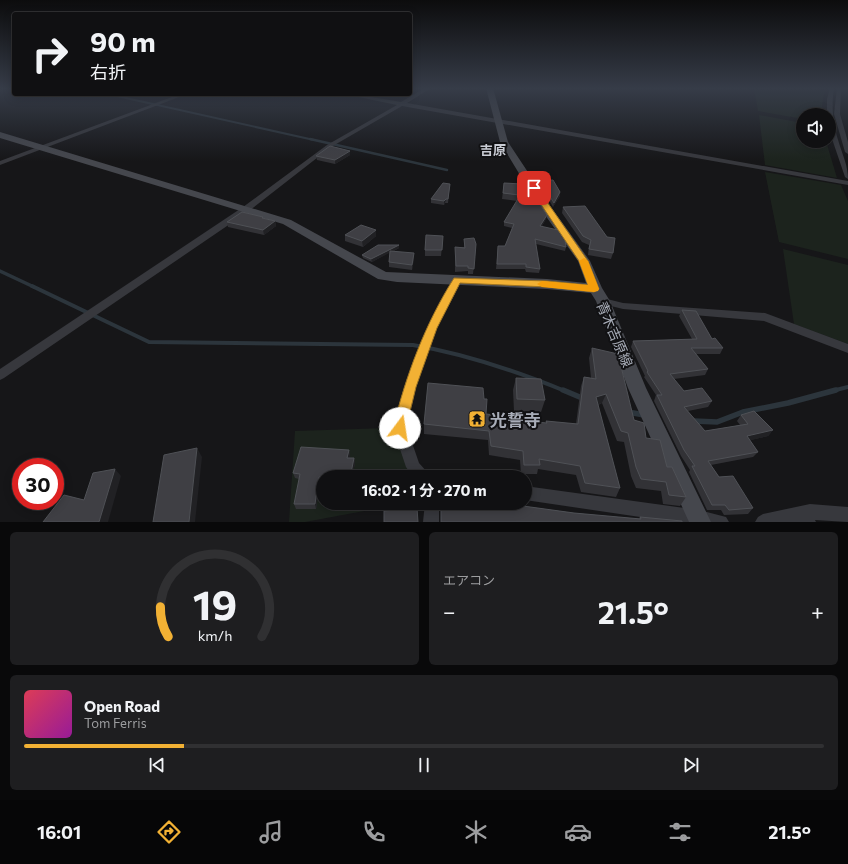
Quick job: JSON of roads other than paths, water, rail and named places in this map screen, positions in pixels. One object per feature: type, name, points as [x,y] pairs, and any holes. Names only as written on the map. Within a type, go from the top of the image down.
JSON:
[{"type":"street","points":[[0,163],[135,112]]},
{"type":"street","points":[[0,375],[246,209],[329,146],[387,112]]},
{"type":"street","points":[[449,112],[848,183]]},
{"type":"street","name":"青木吉原線","points":[[495,112],[504,142],[546,208],[584,261],[594,289],[603,301],[637,388],[699,520]]},
{"type":"street","points":[[831,112],[832,129],[848,177]]},
{"type":"street","points":[[837,112],[848,152]]},
{"type":"street","points":[[0,135],[287,222],[383,276],[397,278],[547,284],[594,289]]},
{"type":"street","points":[[415,470],[412,467],[400,428],[410,387],[432,328],[457,280]]},
{"type":"street","points":[[603,301],[623,306],[765,318],[848,349]]},
{"type":"street","points":[[532,495],[721,522]]},
{"type":"street","points":[[431,522],[432,510]]},
{"type":"street","points":[[763,522],[805,518],[810,512],[848,515]]},
{"type":"waterway","points":[[190,112],[314,140]]},
{"type":"waterway","points":[[310,139],[447,170]]},
{"type":"waterway","points":[[0,271],[34,287]]},
{"type":"waterway","points":[[32,286],[149,342],[413,345],[471,358],[565,391]]},
{"type":"waterway","points":[[836,390],[848,387]]},
{"type":"waterway","points":[[563,390],[582,398]]},
{"type":"waterway","points":[[694,421],[717,422],[743,412],[788,403],[836,390]]},
{"type":"waterway","points":[[832,391],[836,390]]},
{"type":"waterway","points":[[628,412],[644,415]]},
{"type":"place","name":"光誓寺","points":[[477,419]]},
{"type":"district","name":"吉原","points":[[493,150]]}]
